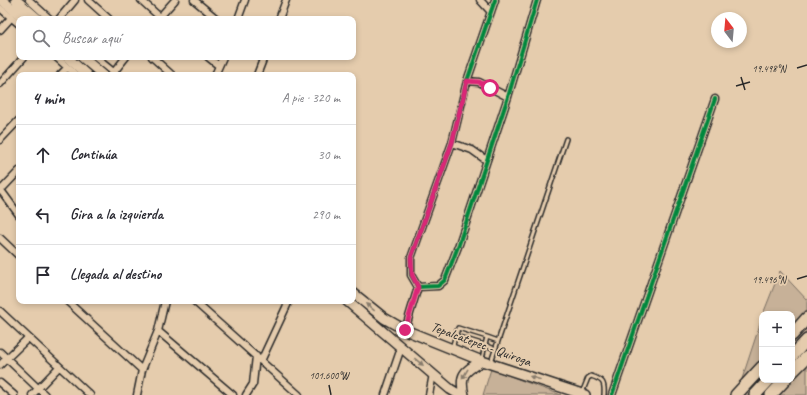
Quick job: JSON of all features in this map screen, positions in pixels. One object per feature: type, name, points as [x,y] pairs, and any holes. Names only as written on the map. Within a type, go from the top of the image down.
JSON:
[{"type":"highway","points":[[795,332],[807,318]]},
{"type":"highway","points":[[795,353],[807,340]]},
{"type":"highway","points":[[795,369],[807,357]]},
{"type":"highway","points":[[736,395],[759,370]]},
{"type":"highway","points":[[755,395],[766,383]]},
{"type":"highway","points":[[770,395],[782,383]]},
{"type":"main road","points":[[2,0],[21,16]]},
{"type":"main road","points":[[16,0],[35,16]]},
{"type":"main road","points":[[70,60],[84,72]]},
{"type":"main road","points":[[86,60],[100,72]]},
{"type":"main road","name":"Tepalcatepec - Quiroga","points":[[356,296],[384,318],[405,330],[452,350],[583,394]]},
{"type":"main road","points":[[350,304],[450,389],[460,395]]},
{"type":"main road","points":[[377,327],[384,318]]},
{"type":"main road","points":[[464,395],[461,382],[464,374],[469,368],[486,362]]},
{"type":"street","points":[[29,0],[47,16]]},
{"type":"street","points":[[62,16],[75,0]]},
{"type":"street","points":[[88,0],[106,16]]},
{"type":"street","points":[[141,0],[158,16]]},
{"type":"street","points":[[194,0],[213,16]]},
{"type":"street","points":[[239,16],[245,0]]},
{"type":"street","points":[[280,16],[286,0]]},
{"type":"street","points":[[480,0],[491,12]]},
{"type":"street","points":[[405,330],[418,287],[412,275],[411,258],[452,143],[467,81],[495,0]]},
{"type":"street","points":[[418,287],[438,286],[445,280],[459,244],[508,98],[537,0]]},
{"type":"street","points":[[162,16],[174,1]]},
{"type":"street","points":[[0,8],[16,22]]},
{"type":"street","points":[[0,30],[11,18]]},
{"type":"street","points":[[0,84],[21,60]]},
{"type":"street","points":[[59,60],[72,72]]},
{"type":"street","points":[[99,60],[113,72]]},
{"type":"street","points":[[116,72],[124,60]]},
{"type":"street","points":[[155,60],[169,72]]},
{"type":"street","points":[[212,60],[219,66]]},
{"type":"street","points":[[216,72],[221,60]]},
{"type":"street","points":[[258,72],[263,60]]},
{"type":"street","points":[[63,72],[67,68]]},
{"type":"street","points":[[467,81],[479,82],[508,98]]},
{"type":"street","points":[[612,395],[715,99]]},
{"type":"street","points":[[0,140],[16,123]]},
{"type":"street","points":[[452,143],[472,150],[486,160]]},
{"type":"street","points":[[16,174],[0,190],[16,211]]},
{"type":"street","points":[[0,238],[16,253]]},
{"type":"street","points":[[70,304],[142,370]]},
{"type":"street","points":[[137,395],[142,370],[158,331],[164,304]]},
{"type":"street","points":[[197,304],[299,395]]},
{"type":"street","points":[[246,395],[253,384],[258,358],[287,304]]},
{"type":"street","points":[[0,312],[90,395]]},
{"type":"street","points":[[158,331],[233,395]]},
{"type":"street","points":[[0,365],[28,338]]},
{"type":"street","points":[[385,395],[401,348]]},
{"type":"street","points":[[0,352],[45,395]]},
{"type":"street","points":[[32,395],[59,367]]},
{"type":"street","points":[[429,395],[433,374]]},
{"type":"street","points":[[0,383],[14,395]]},
{"type":"lane","points":[[486,362],[495,349],[498,341],[566,140]]},
{"type":"lane","points":[[452,350],[458,328],[498,341]]},
{"type":"lane","points":[[473,341],[475,333]]},
{"type":"lane","points":[[456,336],[495,349]]},
{"type":"lane","points":[[486,362],[485,345],[487,337]]},
{"type":"lane","points":[[583,394],[588,378],[591,376],[602,380],[604,383],[604,395]]},
{"type":"shaded area","points":[[780,271],[807,300],[807,395],[733,395],[739,388],[759,327],[759,383],[795,383],[795,311],[764,311]]},
{"type":"shaded area","points":[[491,369],[561,395],[483,395]]},
{"type":"cycle path","points":[[495,0],[467,81],[452,143],[411,258],[411,275],[418,287],[438,286],[445,280],[459,244],[508,97],[537,0]]},
{"type":"cycle path","points":[[612,395],[715,99]]},
{"type":"route","points":[[405,330],[418,287],[412,275],[411,258],[452,143],[467,81],[479,82],[490,88]]}]
